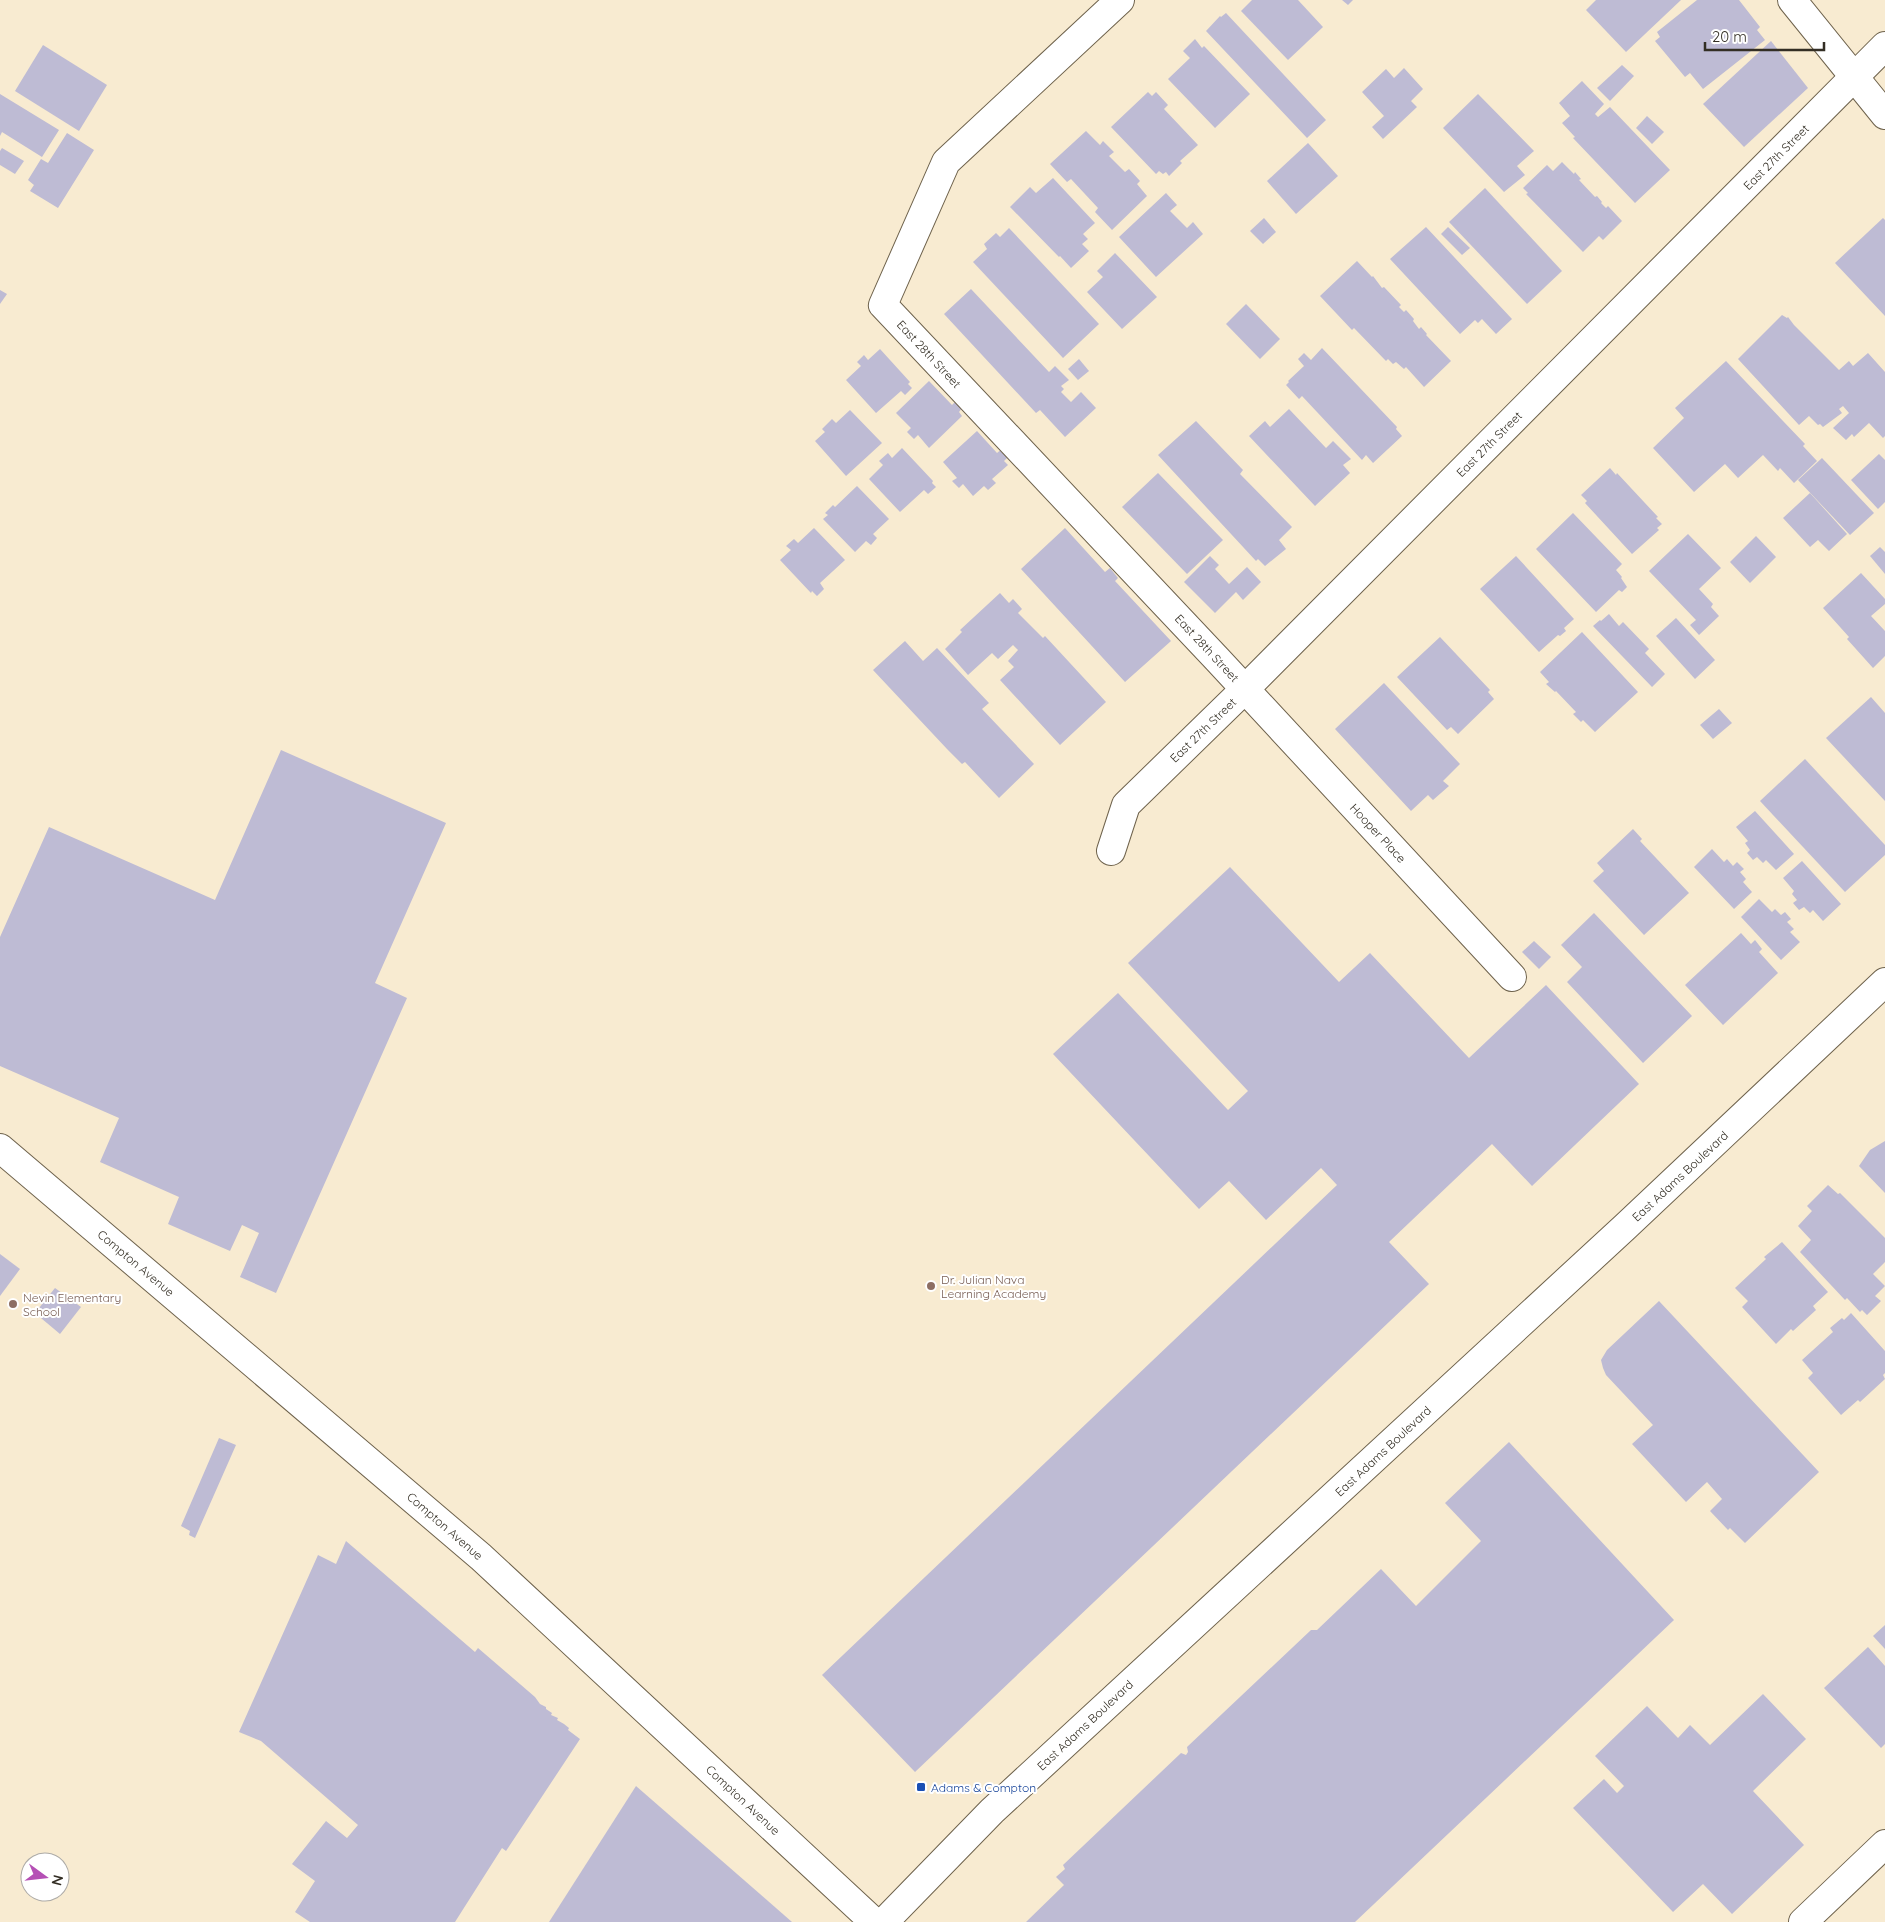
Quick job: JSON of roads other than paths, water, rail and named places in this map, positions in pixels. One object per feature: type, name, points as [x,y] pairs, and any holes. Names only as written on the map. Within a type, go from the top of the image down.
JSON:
[{"type":"street","name":"East 28th Street","points":[[1120,0],[946,162],[883,305],[1245,689]]},
{"type":"street","points":[[1792,0],[1885,115]]},
{"type":"street","name":"East 27th Street","points":[[1111,851],[1126,805],[1245,689],[1885,46]]},
{"type":"street","name":"Hooper Place","points":[[1245,689],[1512,977]]},
{"type":"street","name":"East Adams Boulevard","points":[[884,1922],[992,1811],[1625,1227],[1885,982]]},
{"type":"street","name":"Compton Avenue","points":[[0,1148],[481,1557],[874,1922]]},
{"type":"street","points":[[1803,1922],[1885,1844]]},
{"type":"place","name":"Dr. Julian Nava Learning Academy","points":[[931,1286]]},
{"type":"place","name":"Nevin Elementary School","points":[[13,1304]]},
{"type":"place","name":"Adams & Compton","points":[[921,1787]]}]
